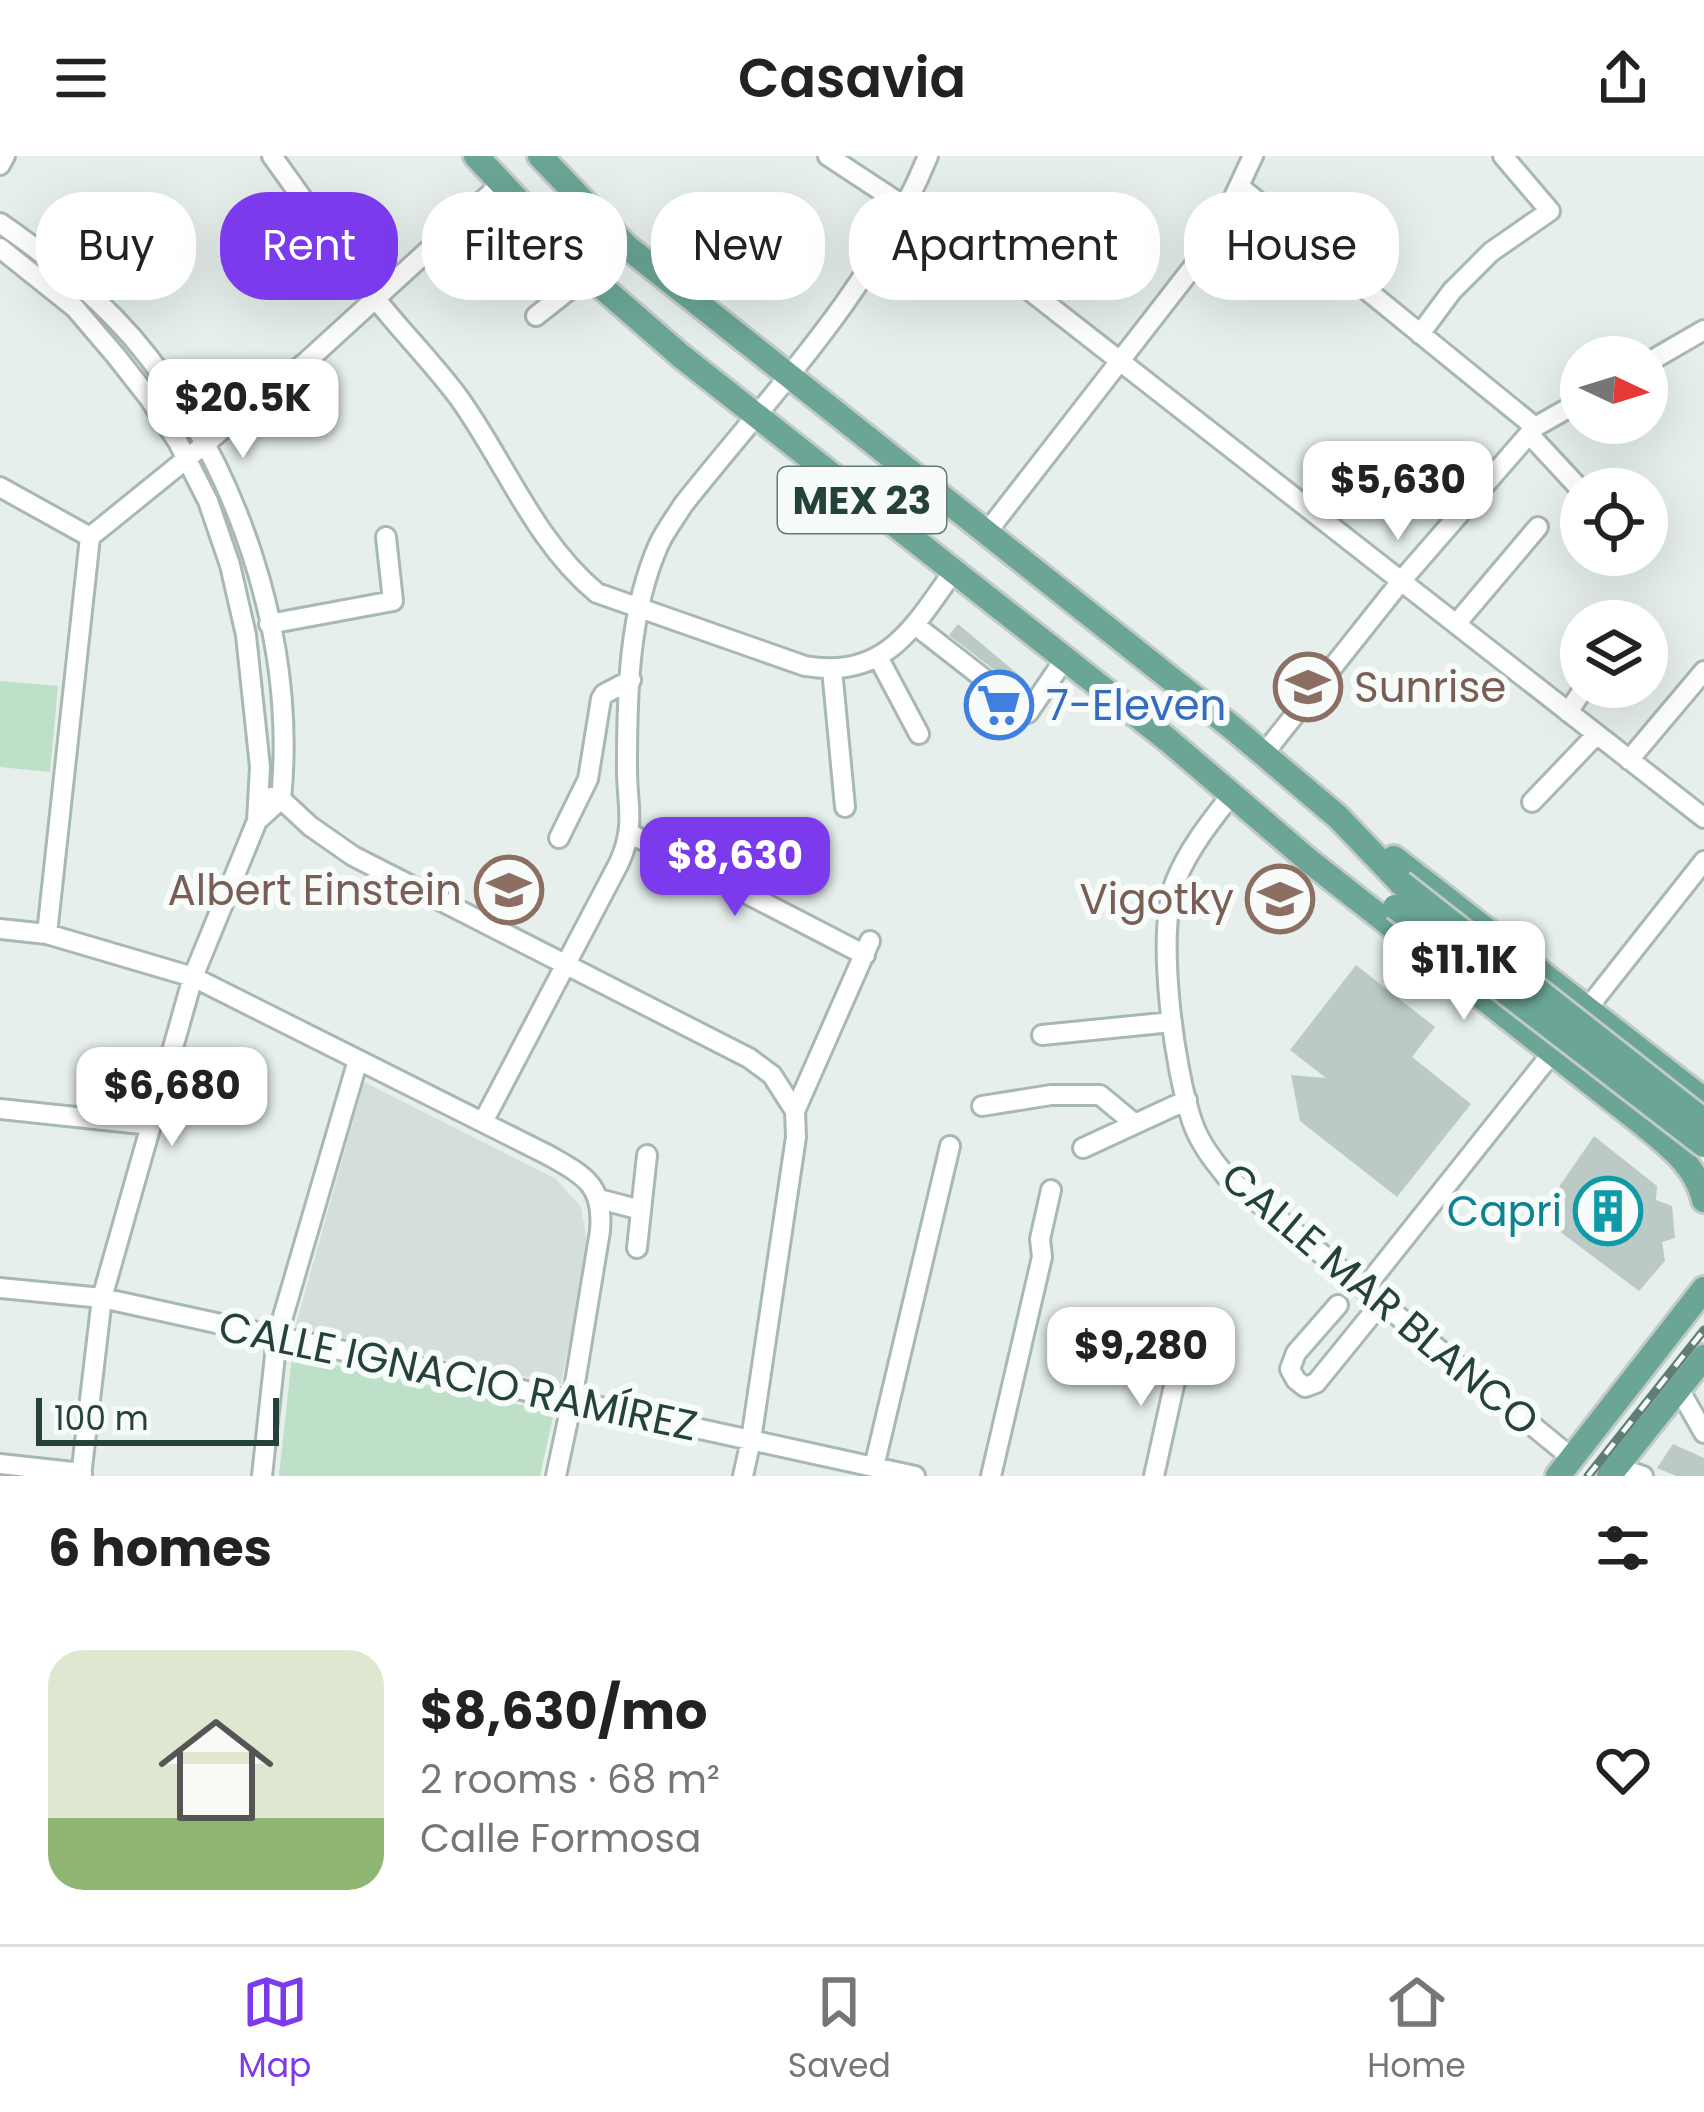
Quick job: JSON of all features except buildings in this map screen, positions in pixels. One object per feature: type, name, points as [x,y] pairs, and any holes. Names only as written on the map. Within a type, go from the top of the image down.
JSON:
[{"type":"main road","name":"MEX 23","points":[[476,156],[509,192]]},
{"type":"main road","name":"MEX 23","points":[[540,156],[627,247],[1234,729],[1338,817],[1398,895]]},
{"type":"main road","name":"MEX 23","points":[[617,300],[754,415],[1168,740],[1308,860],[1642,1124],[1687,1163],[1704,1200]]},
{"type":"main road","name":"MEX 23","points":[[1234,729],[1250,731],[1270,746],[1408,872],[1704,1100]]},
{"type":"main road","points":[[1267,823],[1355,878],[1398,895],[1704,1121]]},
{"type":"main road","points":[[1398,895],[1704,1144]]},
{"type":"main road","points":[[1642,1124],[1663,1130],[1681,1120],[1687,1098],[1675,1079]]},
{"type":"main road","points":[[1565,1467],[1704,1289]]},
{"type":"main road","points":[[1612,1472],[1704,1357]]},
{"type":"street","points":[[0,165],[5,156]]},
{"type":"street","points":[[272,156],[298,192]]},
{"type":"street","points":[[828,156],[884,192]]},
{"type":"street","points":[[912,192],[928,156]]},
{"type":"street","points":[[987,532],[1200,258],[1253,156]]},
{"type":"street","points":[[1420,334],[1452,291],[1491,252],[1550,212],[1503,156]]},
{"type":"street","points":[[398,279],[501,184]]},
{"type":"street","points":[[1240,187],[1532,431],[1563,468]]},
{"type":"street","points":[[0,223],[89,292],[133,338],[205,444],[234,507],[269,624],[283,731],[281,799],[257,821]]},
{"type":"street","points":[[0,248],[75,308],[149,398],[187,458],[223,544],[247,635],[260,767],[257,821],[193,977],[102,1298],[81,1474],[0,1464]]},
{"type":"street","points":[[483,1122],[631,834],[627,758],[631,680],[640,609],[659,543],[683,505],[849,298]]},
{"type":"street","points":[[47,934],[90,537],[375,300]]},
{"type":"street","points":[[377,300],[457,394],[555,552],[597,593],[805,667],[832,669],[878,657],[898,645],[953,572]]},
{"type":"street","points":[[536,316],[556,300]]},
{"type":"street","points":[[1040,300],[1704,818]]},
{"type":"street","points":[[1668,351],[1704,330]]},
{"type":"street","points":[[1270,746],[1402,580],[1532,431],[1560,414]]},
{"type":"street","points":[[0,487],[90,537]]},
{"type":"street","points":[[1456,624],[1538,527]]},
{"type":"street","points":[[269,624],[393,601],[386,538]]},
{"type":"street","points":[[915,626],[1028,713],[1064,660]]},
{"type":"street","points":[[878,657],[919,734]]},
{"type":"street","points":[[832,669],[845,807]]},
{"type":"street","points":[[1629,760],[1704,671]]},
{"type":"street","points":[[560,838],[588,779],[601,699],[631,680]]},
{"type":"street","points":[[1568,712],[1571,708]]},
{"type":"street","points":[[1532,802],[1596,735]]},
{"type":"street","name":"CALLE MAR BLANCO","points":[[1232,794],[1197,839],[1174,884],[1166,942],[1172,1022],[1192,1121],[1205,1150],[1226,1176],[1381,1303],[1565,1467]]},
{"type":"street","points":[[260,795],[281,799],[353,856],[749,1058],[772,1075],[795,1112]]},
{"type":"street","points":[[631,834],[867,948],[795,1112],[796,1137],[743,1476]]},
{"type":"street","points":[[1587,1009],[1704,860]]},
{"type":"street","points":[[0,929],[47,934],[193,977],[572,1168],[593,1184],[602,1208],[600,1231],[556,1476]]},
{"type":"street","points":[[1042,1035],[1172,1022]]},
{"type":"street","points":[[1364,1289],[1552,1053]]},
{"type":"street","points":[[262,1476],[277,1336],[358,1060]]},
{"type":"street","points":[[982,1106],[1051,1095],[1100,1095],[1135,1124]]},
{"type":"street","points":[[1083,1148],[1187,1100]]},
{"type":"street","points":[[0,1109],[151,1125]]},
{"type":"street","points":[[874,1467],[950,1146]]},
{"type":"street","points":[[637,1248],[647,1155]]},
{"type":"street","points":[[991,1476],[1042,1256],[1040,1239],[1051,1190]]},
{"type":"street","points":[[599,1199],[641,1210]]},
{"type":"street","name":"CALLE IGNACIO RAMÍREZ","points":[[0,1288],[102,1298],[915,1476]]},
{"type":"street","points":[[1338,1305],[1296,1353],[1290,1369],[1305,1387],[1316,1383],[1381,1303]]},
{"type":"street","points":[[1154,1476],[1181,1354]]},
{"type":"street","points":[[1679,1389],[1704,1433]]},
{"type":"street","points":[[1612,1472],[1643,1476]]},
{"type":"shaded area","points":[[364,1082],[556,1179],[581,1207],[588,1248],[561,1384],[295,1328]]},
{"type":"green space","points":[[0,681],[58,686],[50,772],[0,767]]},
{"type":"green space","points":[[292,1356],[554,1412],[540,1476],[279,1476]]},
{"type":"railway","points":[[1588,1476],[1704,1330]]},
{"type":"place","name":"Sunrise","points":[[1308,687]]},
{"type":"place","name":"7-Eleven","points":[[999,705]]},
{"type":"place","name":"Albert Einstein","points":[[509,890]]},
{"type":"place","name":"Vigotky","points":[[1280,899]]},
{"type":"place","name":"Capri","points":[[1608,1211]]}]
